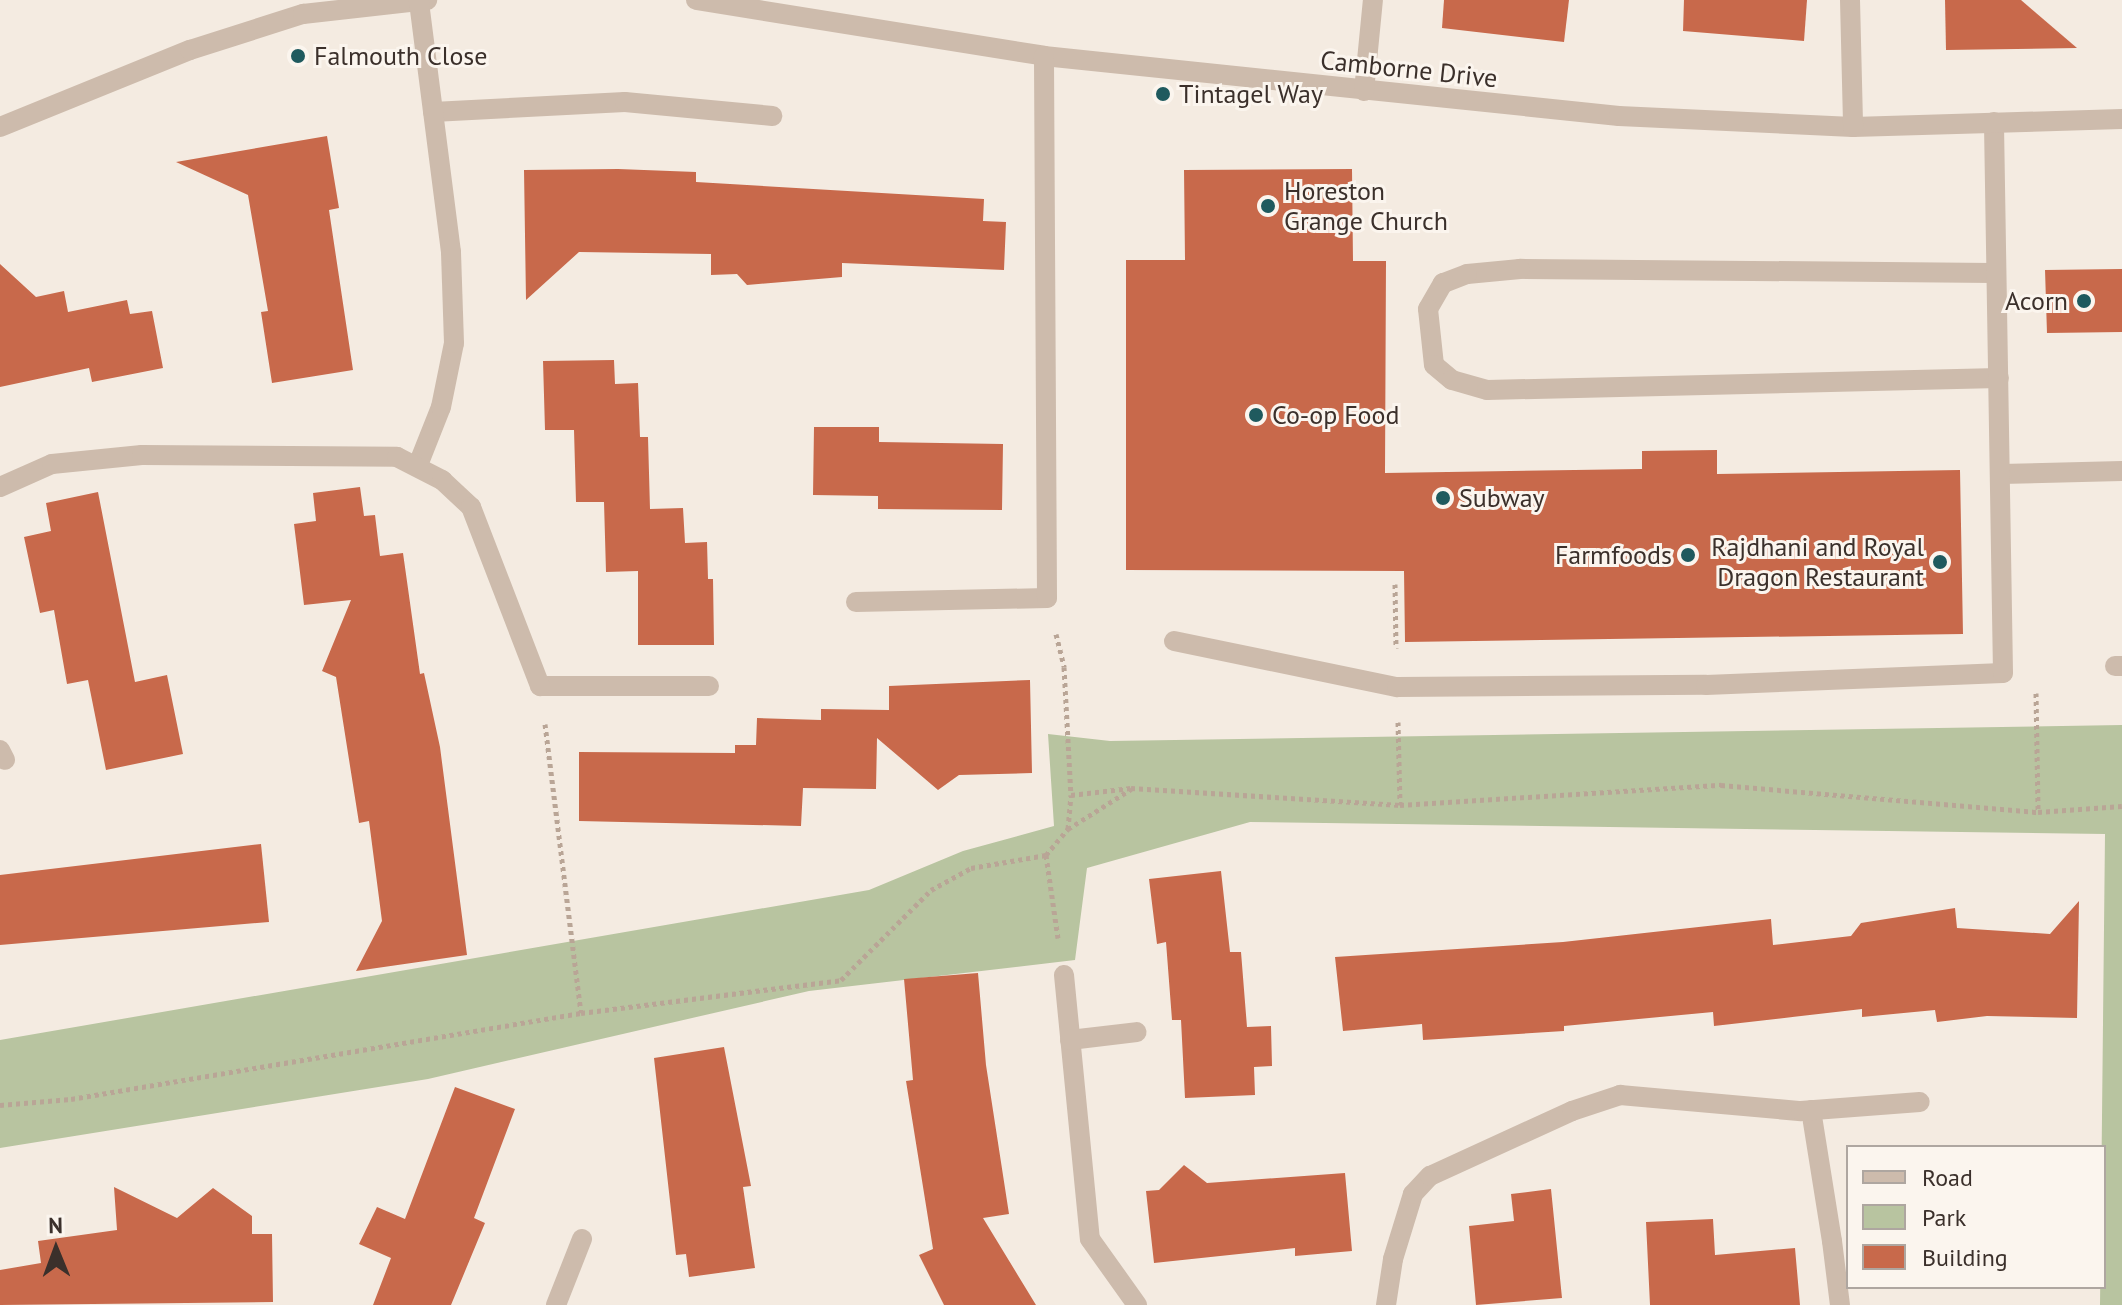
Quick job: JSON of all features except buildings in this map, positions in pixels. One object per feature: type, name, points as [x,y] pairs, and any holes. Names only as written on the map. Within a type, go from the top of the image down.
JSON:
[{"type":"street","points":[[0,127],[190,50],[303,14],[427,0]]},
{"type":"street","name":"Camborne Drive","points":[[696,0],[734,2],[1044,56],[1619,116],[1853,127],[2122,119]]},
{"type":"street","points":[[1364,91],[1373,0]]},
{"type":"street","points":[[1850,0],[1853,127]]},
{"type":"street","points":[[418,465],[441,407],[454,343],[451,252],[419,1]]},
{"type":"street","points":[[856,602],[1047,598],[1044,56]]},
{"type":"street","points":[[433,112],[625,102],[772,116]]},
{"type":"street","points":[[1174,641],[1397,687],[1706,685],[2003,673],[1999,378],[1993,273],[1994,122]]},
{"type":"street","points":[[1993,273],[1520,269],[1467,274],[1443,283],[1428,309],[1434,365],[1452,380],[1487,390],[1999,378]]},
{"type":"street","points":[[0,487],[52,464],[142,455],[397,457],[418,465],[471,507],[540,686],[709,686]]},
{"type":"street","points":[[2001,474],[2122,471]]},
{"type":"street","points":[[1064,975],[1090,1239],[1137,1305]]},
{"type":"street","points":[[1070,1040],[1137,1032]]},
{"type":"street","points":[[1386,1305],[1393,1259],[1413,1194],[1430,1176],[1620,1095],[1811,1110],[1920,1102]]},
{"type":"street","points":[[1811,1110],[1840,1305]]},
{"type":"street","points":[[556,1305],[582,1239]]},
{"type":"path","points":[[1047,598],[1064,667],[1071,795],[1068,829]]},
{"type":"path","points":[[2036,680],[2038,812]]},
{"type":"path","points":[[540,686],[581,1013]]},
{"type":"path","points":[[1071,795],[1131,788],[1400,805],[1721,785],[2038,812],[2122,806]]},
{"type":"path","points":[[0,1105],[71,1099],[581,1013],[841,980],[931,890],[971,868],[1046,855],[1068,829],[1131,788]]},
{"type":"path","points":[[1046,855],[1064,975]]},
{"type":"green space","points":[[2122,725],[2122,1305],[2100,1305],[2100,1289],[2106,1289],[2106,1145],[2102,1145],[2105,834],[1250,822],[1087,868],[1075,960],[809,991],[428,1079],[0,1148],[0,1040],[869,890],[963,851],[1054,826],[1048,734],[1110,741]]},
{"type":"place","name":"Falmouth Close","points":[[298,56]]},
{"type":"place","name":"Tintagel Way","points":[[1163,94]]},
{"type":"place","name":"Horeston Grange Church","points":[[1268,206]]},
{"type":"place","name":"Acorn","points":[[2084,301]]},
{"type":"place","name":"Co-op Food","points":[[1256,415]]},
{"type":"place","name":"Subway","points":[[1443,498]]},
{"type":"place","name":"Farmfoods","points":[[1688,555]]},
{"type":"place","name":"Rajdhani and Royal Dragon Restaurant","points":[[1940,562]]}]
